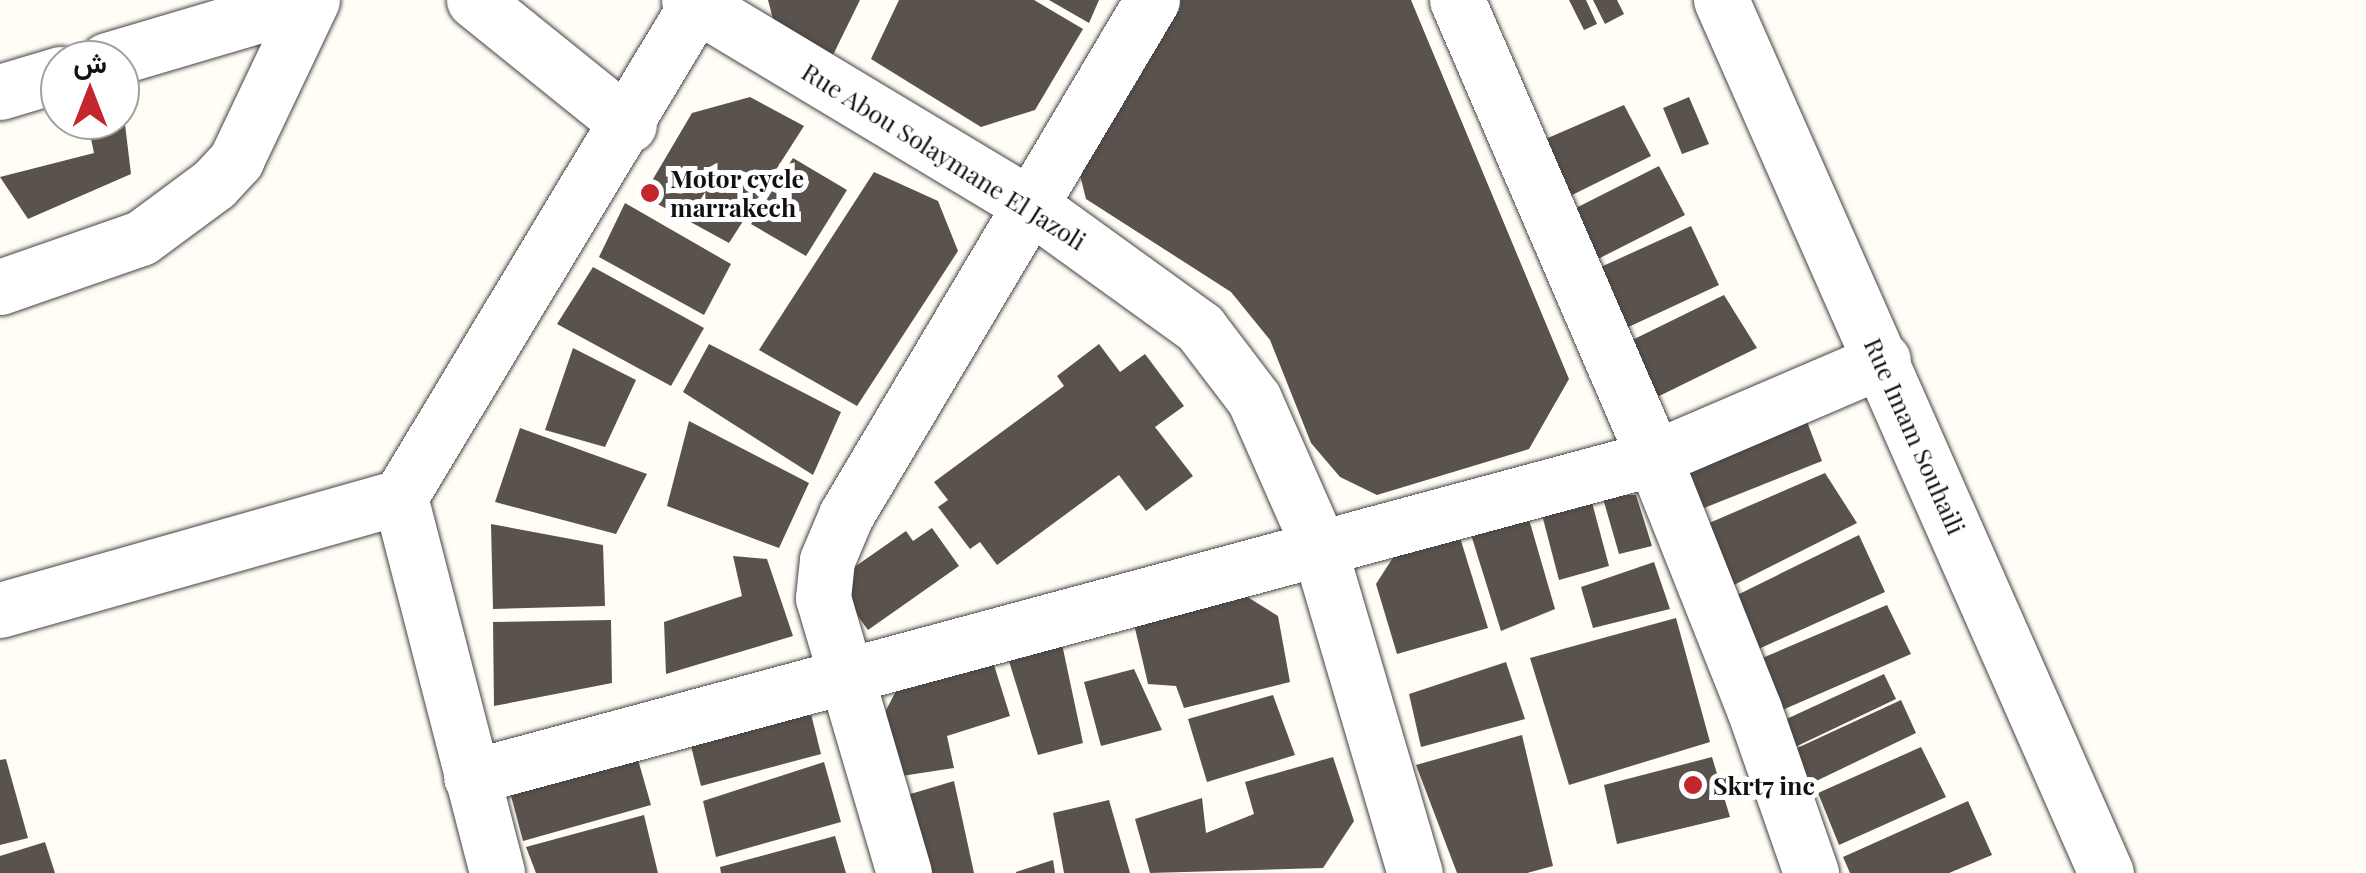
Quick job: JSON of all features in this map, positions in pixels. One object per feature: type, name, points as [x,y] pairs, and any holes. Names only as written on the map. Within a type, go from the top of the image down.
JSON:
[{"type":"street","points":[[140,50],[310,0]]},
{"type":"street","points":[[0,287],[141,238],[214,184],[236,160],[310,0]]},
{"type":"street","points":[[474,0],[629,124]]},
{"type":"street","points":[[904,873],[823,598],[827,560],[846,514],[1027,203],[1152,0]]},
{"type":"street","points":[[1457,0],[1654,458],[1811,873]]},
{"type":"street","name":"Rue Imam Souhaili","points":[[1721,0],[2106,873]]},
{"type":"street","points":[[0,610],[400,497],[629,124],[695,1]]},
{"type":"street","name":"Rue Abou Solaymane El Jazoli","points":[[695,1],[1027,203],[1200,328],[1254,399],[1318,544],[1415,873]]},
{"type":"street","points":[[0,92],[40,80]]},
{"type":"street","points":[[472,778],[1318,544],[1654,458],[1883,360]]},
{"type":"street","points":[[400,497],[496,873]]},
{"type":"building","points":[[768,0],[860,0],[831,59],[774,23]]},
{"type":"building","points":[[899,0],[1034,0],[1083,29],[1035,110],[981,127],[871,59]]},
{"type":"building","points":[[1049,0],[1099,0],[1089,23]]},
{"type":"building","points":[[1166,0],[1411,0],[1569,379],[1529,449],[1377,495],[1340,477],[1311,443],[1270,340],[1231,292],[1086,199],[1075,155]]},
{"type":"building","points":[[1569,0],[1586,0],[1597,24],[1584,30]]},
{"type":"building","points":[[1593,0],[1617,0],[1624,14],[1605,24]]},
{"type":"building","points":[[750,97],[804,126],[729,243],[643,196],[692,113]]},
{"type":"building","points":[[1689,97],[1709,144],[1682,154],[1663,108]]},
{"type":"building","points":[[1624,105],[1651,156],[1562,200],[1534,144]]},
{"type":"building","points":[[91,140],[127,140],[131,174],[28,219],[0,177],[94,153]]},
{"type":"building","points":[[793,158],[847,190],[806,256],[751,224]]},
{"type":"building","points":[[1659,166],[1685,215],[1592,262],[1564,214]]},
{"type":"building","points":[[874,172],[938,201],[958,251],[857,406],[759,350]]},
{"type":"building","points":[[625,203],[731,264],[704,315],[599,257]]},
{"type":"building","points":[[1691,226],[1719,285],[1609,336],[1581,276]]},
{"type":"building","points":[[593,267],[704,328],[671,386],[557,324]]},
{"type":"building","points":[[1724,295],[1757,348],[1645,403],[1618,347]]},
{"type":"building","points":[[709,344],[841,412],[813,475],[683,392]]},
{"type":"building","points":[[1099,344],[1120,372],[1145,354],[1184,406],[1155,427],[1193,476],[1146,511],[1119,475],[997,565],[980,542],[970,549],[938,507],[948,500],[934,482],[1064,386],[1057,376]]},
{"type":"building","points":[[573,348],[636,380],[605,447],[545,430]]},
{"type":"building","points":[[1801,406],[1822,461],[1699,510],[1674,463]]},
{"type":"building","points":[[689,421],[809,483],[779,548],[667,506]]},
{"type":"building","points":[[520,428],[647,474],[616,534],[495,502]]},
{"type":"building","points":[[1825,473],[1857,523],[1726,589],[1700,527]]},
{"type":"building","points":[[1590,495],[1609,566],[1559,580],[1540,507]]},
{"type":"building","points":[[1602,495],[1636,495],[1652,546],[1619,554]]},
{"type":"building","points":[[1526,509],[1555,609],[1501,631],[1468,525]]},
{"type":"building","points":[[491,524],[603,545],[605,606],[493,609]]},
{"type":"building","points":[[932,528],[959,566],[868,630],[833,582],[906,531],[913,541]]},
{"type":"building","points":[[1458,531],[1488,628],[1397,654],[1376,584],[1403,542]]},
{"type":"building","points":[[1859,535],[1885,592],[1752,652],[1731,598]]},
{"type":"building","points":[[733,556],[767,559],[793,636],[666,674],[664,622],[742,596]]},
{"type":"building","points":[[1654,562],[1670,609],[1593,628],[1581,587]]},
{"type":"building","points":[[1233,588],[1278,616],[1290,682],[1184,708],[1176,686],[1148,684],[1134,624]]},
{"type":"building","points":[[1887,605],[1911,654],[1780,711],[1760,659]]},
{"type":"building","points":[[1676,618],[1710,742],[1569,785],[1530,658]]},
{"type":"building","points":[[611,620],[612,683],[494,706],[493,622]]},
{"type":"building","points":[[1062,644],[1083,743],[1038,755],[1008,658]]},
{"type":"building","points":[[1506,662],[1525,719],[1421,747],[1409,694]]},
{"type":"building","points":[[994,665],[1010,716],[947,736],[954,768],[895,777],[878,726],[901,681]]},
{"type":"building","points":[[1134,669],[1162,730],[1101,746],[1084,682]]},
{"type":"building","points":[[1884,674],[1896,699],[1793,748],[1780,722]]},
{"type":"building","points":[[806,694],[821,754],[701,786],[687,730]]},
{"type":"building","points":[[1273,695],[1295,755],[1207,782],[1188,719]]},
{"type":"building","points":[[1901,700],[1916,733],[1810,784],[1795,749]]},
{"type":"building","points":[[1522,735],[1553,866],[1527,873],[1457,873],[1416,765]]},
{"type":"building","points":[[633,742],[651,805],[523,841],[506,777]]},
{"type":"building","points":[[1921,747],[1946,797],[1839,845],[1818,793]]},
{"type":"building","points":[[1333,757],[1354,821],[1323,868],[1150,873],[1135,819],[1202,798],[1206,833],[1254,814],[1245,782]]},
{"type":"building","points":[[1712,757],[1730,817],[1617,844],[1604,785]]},
{"type":"building","points":[[6,759],[28,838],[0,845],[0,760]]},
{"type":"building","points":[[824,762],[841,822],[716,857],[703,801]]},
{"type":"building","points":[[954,781],[974,873],[921,873],[897,798]]},
{"type":"building","points":[[1109,800],[1130,873],[1064,873],[1053,813]]},
{"type":"building","points":[[1968,801],[1992,855],[1949,873],[1850,873],[1843,857]]},
{"type":"building","points":[[644,815],[658,873],[536,873],[526,847]]},
{"type":"building","points":[[835,836],[846,873],[721,873],[720,867]]},
{"type":"building","points":[[45,842],[55,873],[0,873],[0,856]]},
{"type":"building","points":[[1053,860],[1055,873],[1016,873],[1016,872]]},
{"type":"place","name":"Motor cycle marrakech","points":[[650,193]]},
{"type":"place","name":"Skrt7 inc","points":[[1693,785]]}]
